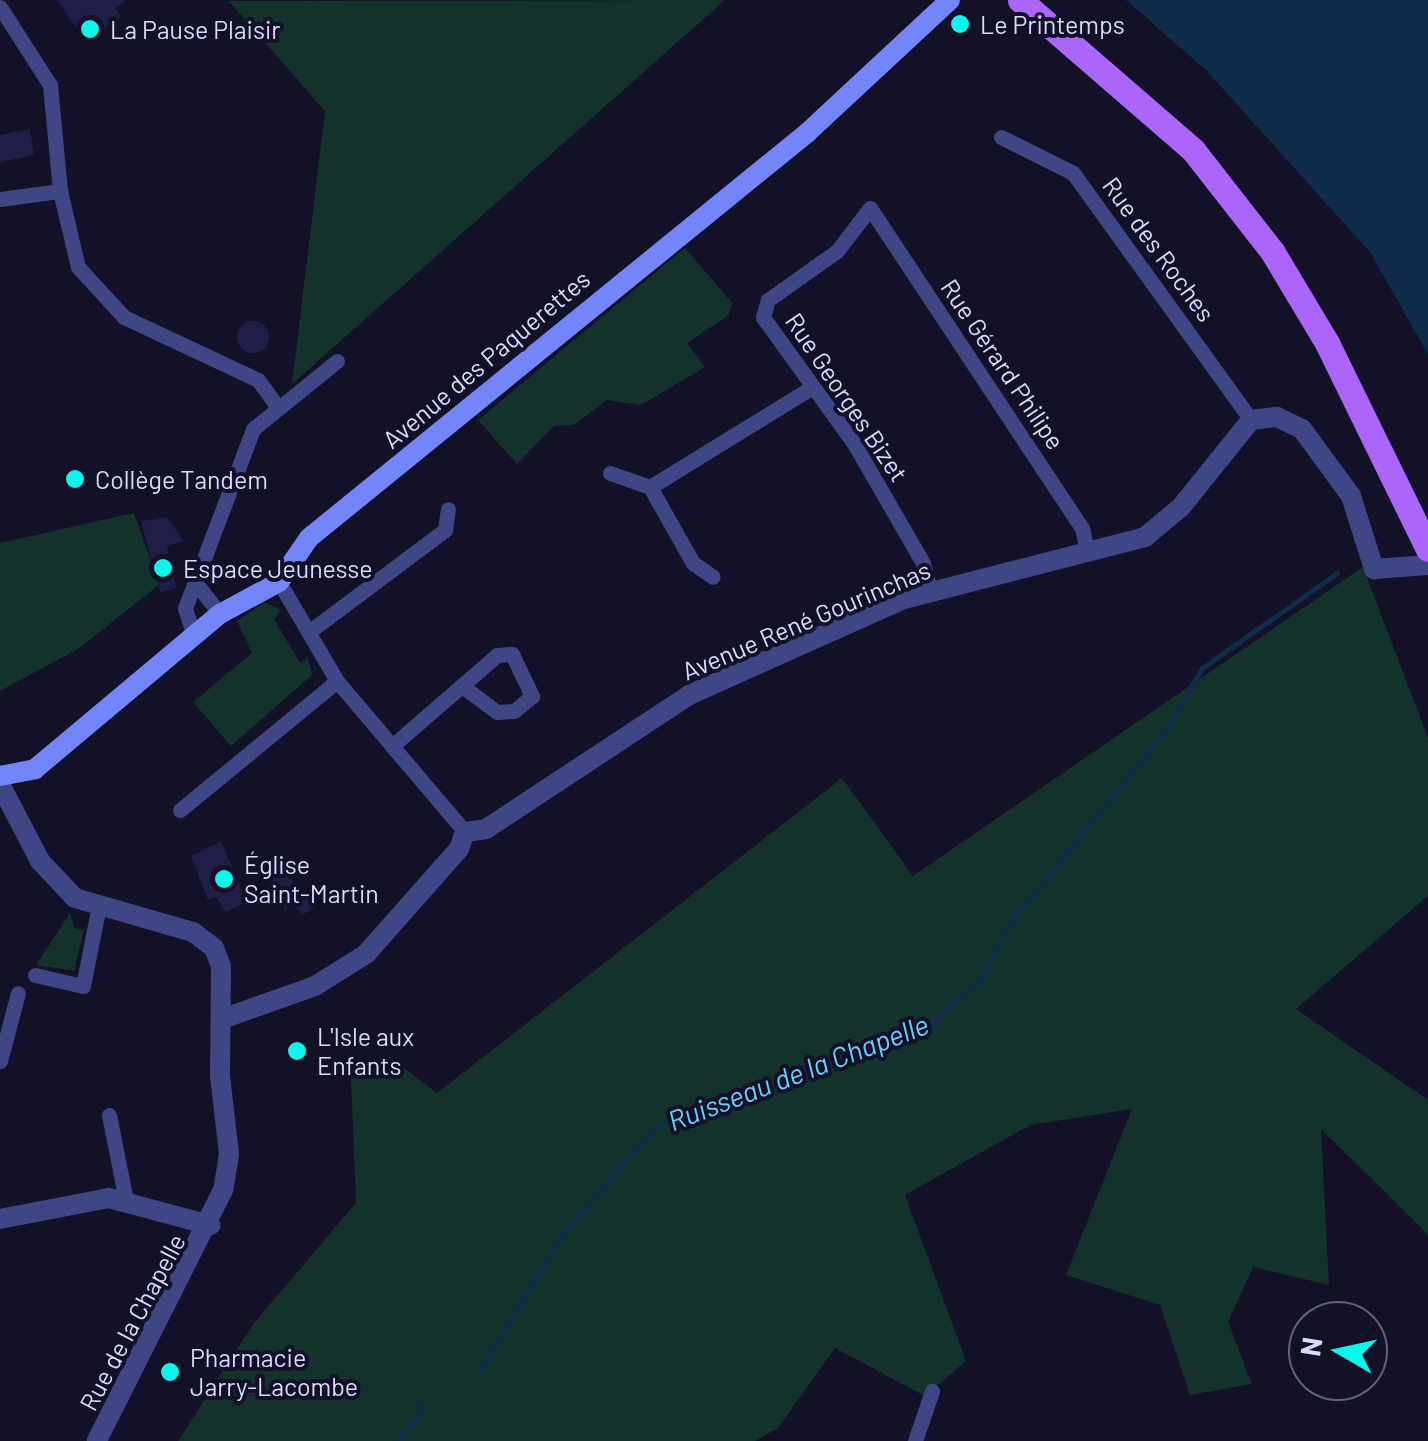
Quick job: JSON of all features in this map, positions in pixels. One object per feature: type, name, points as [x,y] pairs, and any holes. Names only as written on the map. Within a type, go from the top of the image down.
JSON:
[{"type":"main road","name":"Avenue des Paquerettes","points":[[0,775],[29,755],[57,752],[220,614],[278,582],[309,538],[807,133],[950,0]]},
{"type":"main road","points":[[1020,0],[1193,150],[1250,221],[1327,343],[1428,550]]},
{"type":"street","points":[[0,8],[50,85],[60,191],[78,267],[101,300],[258,380],[275,404]]},
{"type":"street","name":"Rue des Roches","points":[[1001,137],[1073,172],[1251,420]]},
{"type":"street","points":[[0,199],[60,191]]},
{"type":"street","name":"Rue Georges Bizet","points":[[870,208],[837,251],[768,300],[765,326],[853,442],[923,563],[930,590]]},
{"type":"street","name":"Rue Gérard Philipe","points":[[870,208],[1082,528],[1087,552]]},
{"type":"street","points":[[194,636],[185,608],[252,429],[275,404],[337,362]]},
{"type":"street","points":[[650,487],[811,388]]},
{"type":"street","points":[[1251,420],[1277,416],[1302,429],[1352,496],[1374,568],[1428,564]]},
{"type":"street","name":"Avenue René Gourinchas","points":[[465,832],[486,828],[689,694],[930,590],[1125,546],[1164,526],[1251,420]]},
{"type":"street","points":[[610,472],[650,487],[692,564],[713,576]]},
{"type":"street","points":[[310,631],[445,530],[448,510]]},
{"type":"street","points":[[195,582],[220,614]]},
{"type":"street","points":[[224,1018],[314,986],[366,954],[459,849],[465,832],[336,681],[278,582]]},
{"type":"street","points":[[392,746],[497,655],[512,654],[532,696],[514,711],[497,712],[462,686]]},
{"type":"street","points":[[180,810],[336,681]]},
{"type":"street","points":[[0,784],[40,862],[75,898],[98,910],[82,986],[35,975]]},
{"type":"street","name":"Rue de la Chapelle","points":[[97,1441],[210,1225],[229,1154],[220,1076],[224,1018],[221,966],[210,943],[158,920],[98,910]]},
{"type":"street","points":[[0,1061],[18,994]]},
{"type":"street","points":[[109,1115],[126,1201]]},
{"type":"street","points":[[0,1219],[95,1198],[126,1201],[210,1225]]},
{"type":"street","points":[[914,1441],[932,1391]]},
{"type":"green space","points":[[725,0],[292,384],[325,111],[229,1]]},
{"type":"green space","points":[[685,248],[732,303],[729,315],[687,343],[705,367],[641,405],[607,400],[574,425],[554,426],[517,464],[478,420]]},
{"type":"green space","points":[[134,513],[159,585],[78,649],[0,691],[0,543]]},
{"type":"green space","points":[[1363,567],[1428,738],[1428,896],[1296,1009],[1428,1100],[1428,1235],[1321,1129],[1329,1285],[1253,1267],[1228,1322],[1252,1384],[1190,1395],[1160,1305],[1066,1275],[1132,1109],[1030,1125],[905,1195],[966,1361],[925,1396],[835,1348],[778,1428],[755,1441],[178,1441],[254,1323],[356,1203],[351,1078],[388,1056],[437,1093],[842,778],[913,876]]},
{"type":"green space","points":[[264,602],[281,610],[274,619],[300,663],[308,658],[312,675],[231,746],[193,702],[252,653],[237,621]]},
{"type":"green space","points":[[70,913],[74,928],[84,930],[74,971],[36,965]]},
{"type":"water","points":[[1126,0],[1428,0],[1428,354],[1370,252],[1207,71]]},
{"type":"building","name":"La Pause Plaisir","points":[[57,0],[126,0],[115,8],[121,17],[85,41]]},
{"type":"building","points":[[30,129],[34,155],[0,162],[0,135]]},
{"type":"building","points":[[253,321],[264,326],[269,337],[264,348],[253,353],[242,348],[237,337],[242,326]]},
{"type":"building","name":"Espace Jeunesse","points":[[167,517],[184,541],[167,546],[176,588],[160,592],[141,521]]},
{"type":"building","name":"Église Saint-Martin","points":[[221,841],[247,902],[226,912],[216,897],[208,900],[191,856]]},
{"type":"building","points":[[283,871],[315,907],[302,915],[293,904],[285,910],[268,884]]},
{"type":"waterway","name":"Ruisseau de la Chapelle","points":[[479,1371],[563,1233],[651,1131],[709,1101],[782,1084],[929,1026],[981,978],[1010,922],[1166,730],[1202,668],[1337,573]]},
{"type":"waterway","points":[[396,1441],[423,1411],[419,1401]]},
{"type":"place","name":"Le Printemps","points":[[960,24]]},
{"type":"place","name":"La Pause Plaisir","points":[[90,29]]},
{"type":"place","name":"Collège Tandem","points":[[75,479]]},
{"type":"place","name":"Espace Jeunesse","points":[[163,568]]},
{"type":"place","name":"Église Saint-Martin","points":[[224,879]]},
{"type":"place","name":"L'Isle aux Enfants","points":[[297,1051]]},
{"type":"place","name":"Pharmacie Jarry-Lacombe","points":[[170,1372]]}]
